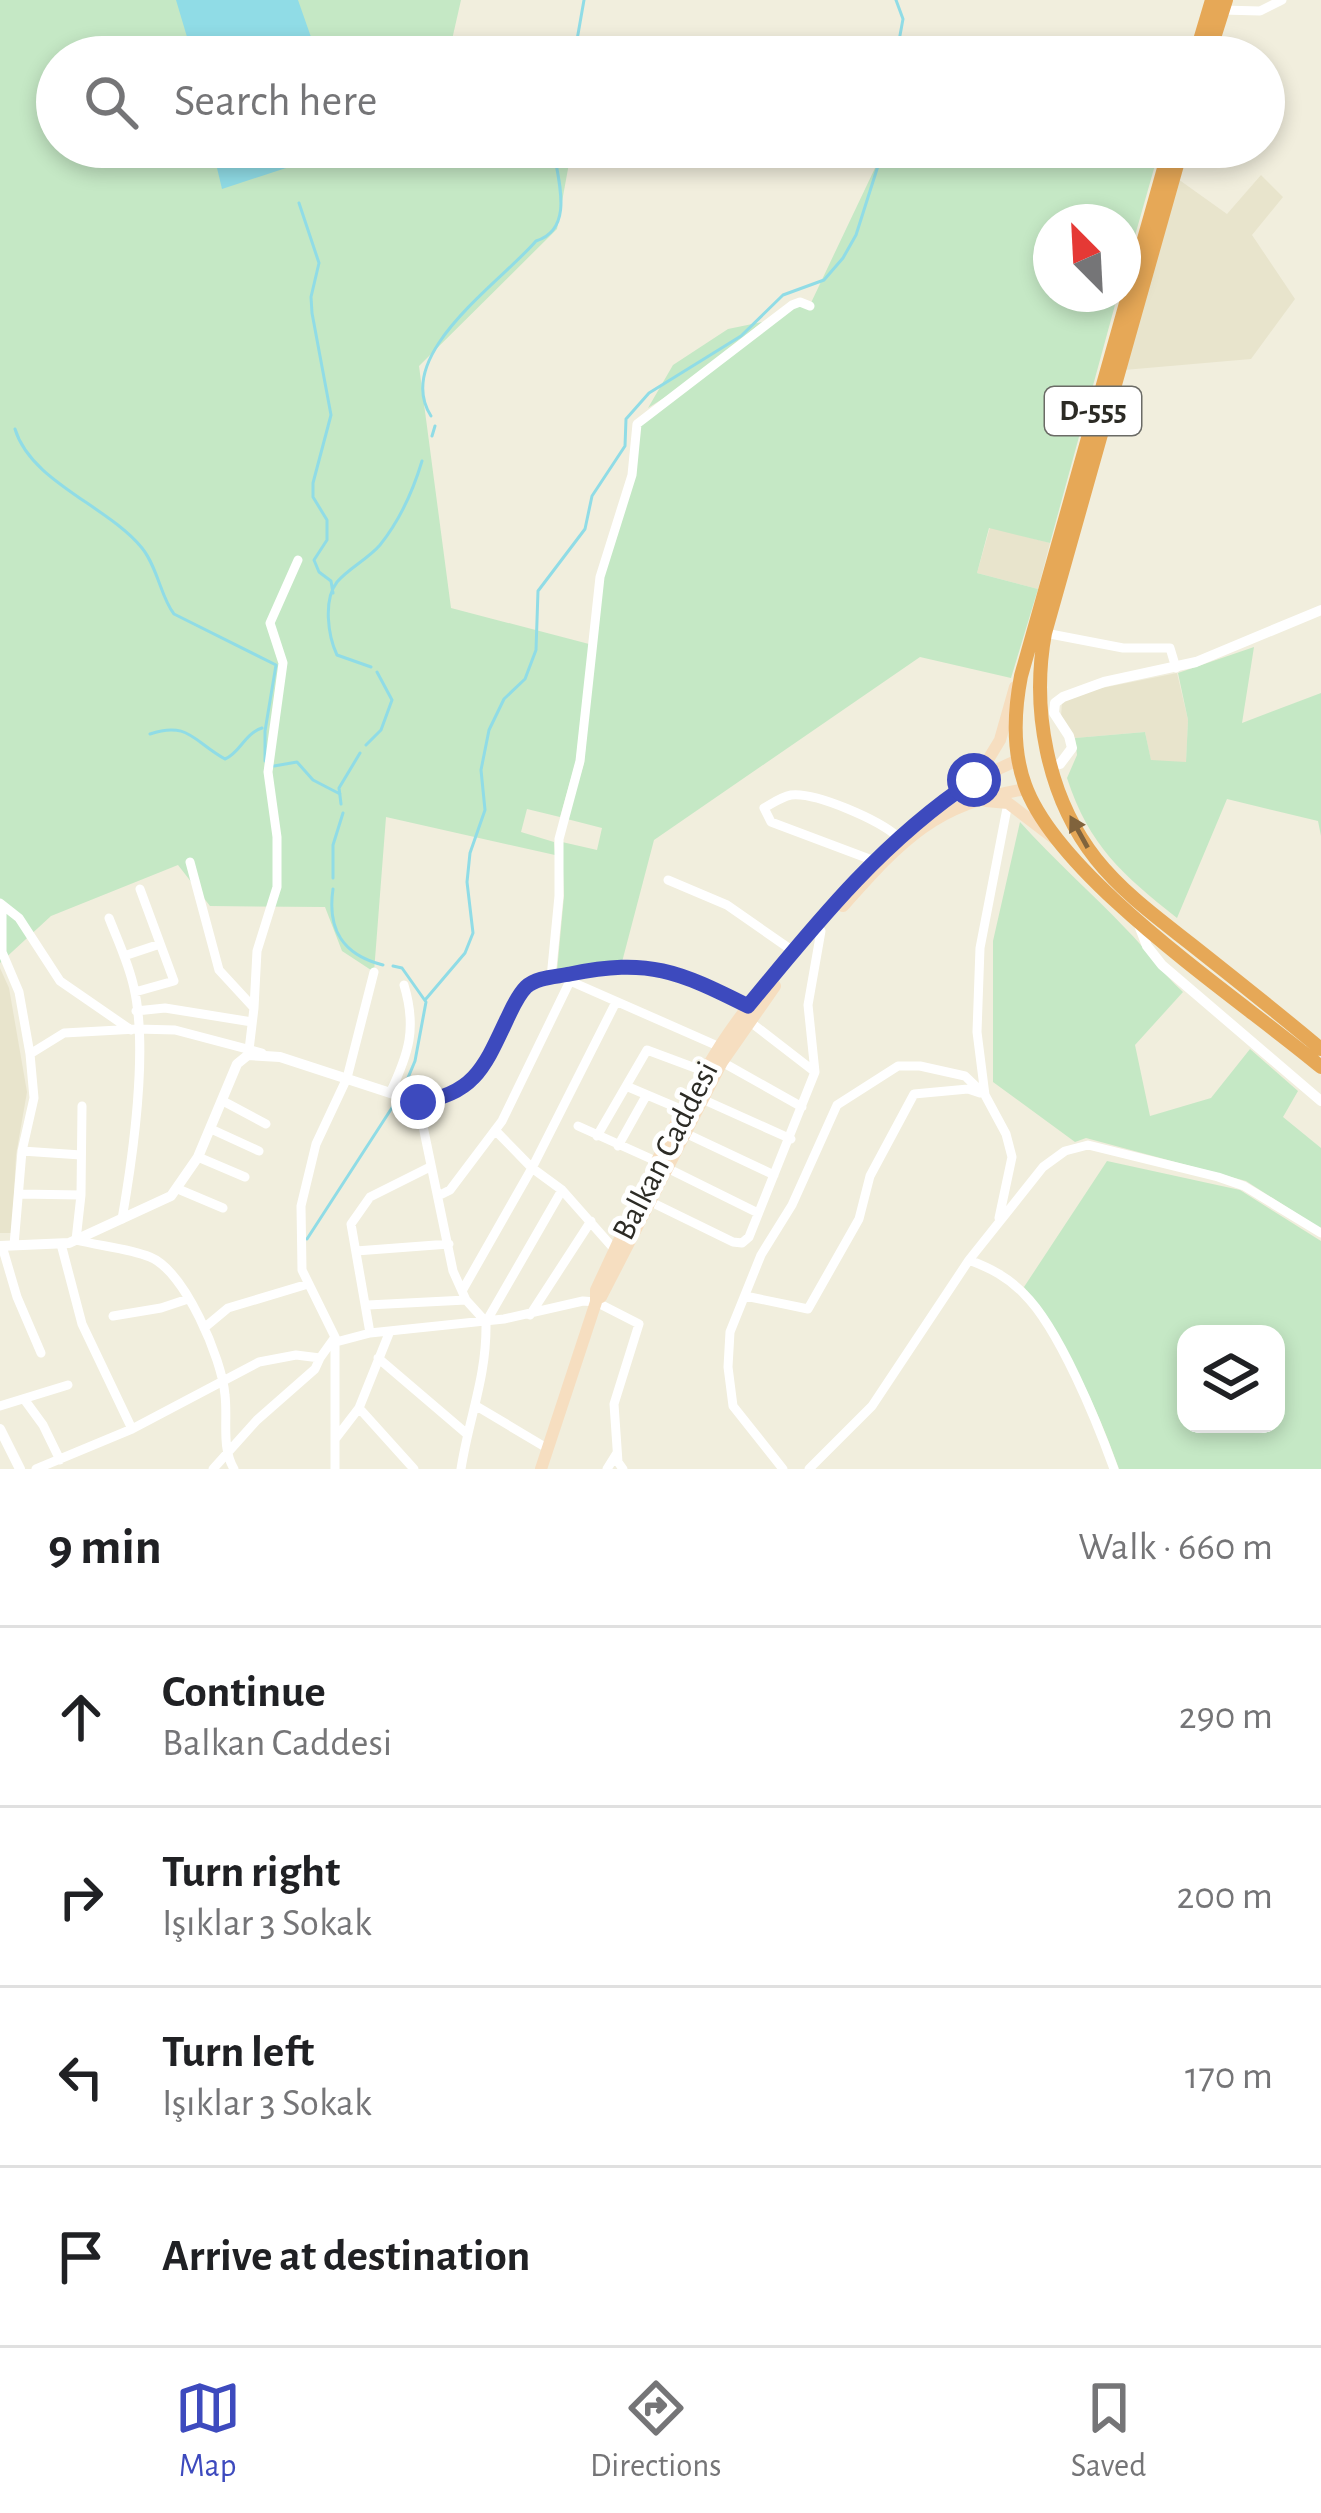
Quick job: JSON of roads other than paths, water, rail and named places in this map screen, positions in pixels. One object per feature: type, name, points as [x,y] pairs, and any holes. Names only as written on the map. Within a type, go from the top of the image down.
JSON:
[{"type":"highway","points":[[1205,36],[1220,3]]},
{"type":"highway","points":[[1213,36],[1220,3]]},
{"type":"highway","name":"D-555","points":[[1164,168],[1021,676],[1015,716],[1018,760],[1026,789],[1057,840],[1136,917],[1321,1066]]},
{"type":"highway","name":"D-555","points":[[1176,168],[1045,633],[1039,708],[1052,766],[1077,831],[1109,875],[1321,1049]]},
{"type":"highway","points":[[1018,760],[1037,753],[1052,766],[1026,789]]},
{"type":"main road","points":[[974,780],[1000,740],[1021,676]]},
{"type":"main road","name":"Balkan Caddesi","points":[[596,1302],[596,1290],[615,1250],[706,1072],[794,951],[898,836],[974,780],[1018,760]]},
{"type":"main road","name":"Balkan Caddesi","points":[[751,1013],[821,931],[913,836],[973,799],[1026,789]]},
{"type":"main road","points":[[973,799],[1008,803],[1057,840]]},
{"type":"main road","name":"Balkan Caddesi","points":[[541,1469],[596,1302],[651,1202],[662,1165],[685,1133],[721,1054]]},
{"type":"street","points":[[1220,3],[1260,11],[1282,0]]},
{"type":"street","points":[[438,1196],[450,1190],[495,1130],[560,979],[559,839],[580,761],[600,577],[632,475],[637,424],[792,305],[810,306]]},
{"type":"street","points":[[253,1053],[257,951],[278,887],[278,837],[268,772],[284,663],[269,623],[298,560]]},
{"type":"street","points":[[1052,766],[1060,764],[1072,748],[1054,713],[1060,699],[1104,682],[1176,668],[1234,649],[1321,610]]},
{"type":"street","points":[[1045,633],[1123,648],[1170,648],[1176,668]]},
{"type":"street","points":[[872,860],[771,822],[764,808],[783,797],[807,796],[875,821],[898,836]]},
{"type":"street","points":[[985,1095],[977,1032],[980,948],[1008,803]]},
{"type":"street","points":[[190,862],[219,970],[254,1008]]},
{"type":"street","points":[[668,880],[727,905],[794,951]]},
{"type":"street","points":[[135,992],[174,981],[140,889]]},
{"type":"street","points":[[1,904],[19,918],[60,981],[134,1029]]},
{"type":"street","points":[[1,904],[2,952],[19,992],[34,1098],[6,1246],[17,1297],[41,1353]]},
{"type":"street","points":[[1136,917],[1147,946],[1162,965],[1321,1101]]},
{"type":"street","points":[[109,918],[135,992],[136,1011],[138,1068],[122,1219]]},
{"type":"street","points":[[651,1202],[738,1244],[749,1237],[814,1072],[808,1005],[821,931]]},
{"type":"street","points":[[124,956],[160,944]]},
{"type":"street","points":[[31,1054],[64,1033],[175,1030],[402,1097],[445,1096],[473,1081],[521,993],[532,983],[624,965],[663,969],[751,1013],[814,1072]]},
{"type":"street","points":[[374,972],[347,1078],[316,1144],[301,1205],[300,1262],[336,1342],[370,1333],[486,1322],[596,1302],[639,1324],[614,1404],[617,1453],[623,1469]]},
{"type":"street","points":[[560,979],[721,1054],[802,1107]]},
{"type":"street","points":[[404,985],[413,1014],[402,1067],[402,1097],[438,1196],[453,1271],[464,1295],[486,1322]]},
{"type":"street","points":[[464,1295],[616,1002]]},
{"type":"street","points":[[136,1011],[165,1008],[252,1022]]},
{"type":"street","points":[[597,1136],[647,1050],[706,1072]]},
{"type":"street","points":[[6,1246],[76,1240],[163,1201],[178,1189],[198,1157],[237,1064],[253,1053]]},
{"type":"street","points":[[783,1469],[733,1406],[730,1332],[761,1256],[792,1205],[838,1105],[898,1066],[965,1076],[985,1095],[1012,1157],[998,1223]]},
{"type":"street","points":[[626,1086],[685,1111]]},
{"type":"street","points":[[745,1296],[808,1309],[859,1219],[870,1175],[914,1094],[968,1089],[985,1095]]},
{"type":"street","points":[[618,1146],[646,1096]]},
{"type":"street","points":[[702,1100],[790,1139]]},
{"type":"street","points":[[223,1101],[266,1124]]},
{"type":"street","points":[[76,1240],[82,1106]]},
{"type":"street","points":[[578,1126],[758,1214]]},
{"type":"street","points":[[211,1129],[259,1151]]},
{"type":"street","points":[[495,1130],[532,1168],[562,1190],[615,1250]]},
{"type":"street","points":[[685,1133],[774,1174]]},
{"type":"street","points":[[809,1469],[872,1406],[969,1260],[1043,1167],[1065,1151],[1088,1144],[1244,1186],[1321,1233]]},
{"type":"street","points":[[22,1151],[81,1155]]},
{"type":"street","points":[[198,1157],[245,1177]]},
{"type":"street","points":[[370,1333],[351,1224],[358,1209],[384,1189],[428,1168]]},
{"type":"street","points":[[178,1189],[223,1208]]},
{"type":"street","points":[[460,1469],[466,1434],[478,1407],[486,1322],[562,1190]]},
{"type":"street","points":[[19,1194],[81,1196]]},
{"type":"street","points":[[530,1315],[591,1221]]},
{"type":"street","points":[[76,1240],[148,1256],[163,1264],[188,1299],[223,1381],[226,1455],[234,1469]]},
{"type":"street","points":[[61,1244],[82,1324],[132,1429]]},
{"type":"street","points":[[356,1251],[449,1244]]},
{"type":"street","points":[[969,1260],[994,1269],[1036,1308],[1102,1434],[1114,1469]]},
{"type":"street","points":[[204,1328],[227,1308],[308,1285]]},
{"type":"street","points":[[368,1305],[464,1295]]},
{"type":"street","points":[[112,1316],[188,1299]]},
{"type":"street","points":[[333,1441],[359,1408],[390,1331]]},
{"type":"street","points":[[213,1469],[257,1420],[307,1378],[335,1337]]},
{"type":"street","points":[[335,1337],[335,1469]]},
{"type":"street","points":[[36,1469],[132,1429],[281,1356],[320,1358]]},
{"type":"street","points":[[378,1358],[466,1434]]},
{"type":"street","points":[[0,1406],[68,1384]]},
{"type":"street","points":[[24,1400],[60,1460]]},
{"type":"street","points":[[478,1407],[545,1447]]},
{"type":"street","points":[[359,1408],[414,1469]]},
{"type":"street","points":[[0,1429],[20,1469]]},
{"type":"street","points":[[607,1469],[617,1453]]},
{"type":"water","points":[[176,0],[298,0],[311,36],[187,36]]},
{"type":"water","points":[[217,168],[286,168],[222,189]]},
{"type":"waterway","points":[[578,36],[584,0]]},
{"type":"waterway","points":[[896,0],[903,19],[900,36]]},
{"type":"waterway","points":[[431,416],[423,393],[426,369],[438,345],[455,321],[556,226],[561,202],[557,168]]},
{"type":"waterway","points":[[425,1000],[465,953],[473,933],[467,882],[470,853],[485,810],[481,770],[489,730],[504,699],[525,679],[536,650],[538,591],[585,529],[592,496],[625,446],[626,419],[649,393],[741,336],[783,295],[824,280],[856,235],[877,168]]},
{"type":"waterway","points":[[299,203],[319,263],[312,313],[331,415],[313,483],[313,497],[327,520],[327,540],[314,560],[319,572],[331,581],[333,593]]},
{"type":"waterway","points":[[432,436],[435,426]]},
{"type":"waterway","points":[[15,429],[24,448],[53,479],[142,548],[174,614],[276,665],[265,761]]},
{"type":"waterway","points":[[371,667],[337,655],[329,628],[330,598],[337,582],[387,535],[422,461]]},
{"type":"waterway","points":[[366,745],[381,730],[392,700],[377,672]]},
{"type":"waterway","points":[[150,734],[182,731],[225,759],[262,728]]},
{"type":"waterway","points":[[341,804],[339,788],[360,753]]},
{"type":"waterway","points":[[274,766],[297,762],[313,780],[340,794]]},
{"type":"waterway","points":[[333,878],[333,845],[343,813]]},
{"type":"waterway","points":[[333,889],[333,917],[341,939],[357,955],[383,965]]},
{"type":"waterway","points":[[393,966],[402,968],[426,1002],[415,1061],[402,1092]]},
{"type":"waterway","points":[[307,1239],[397,1100]]}]
